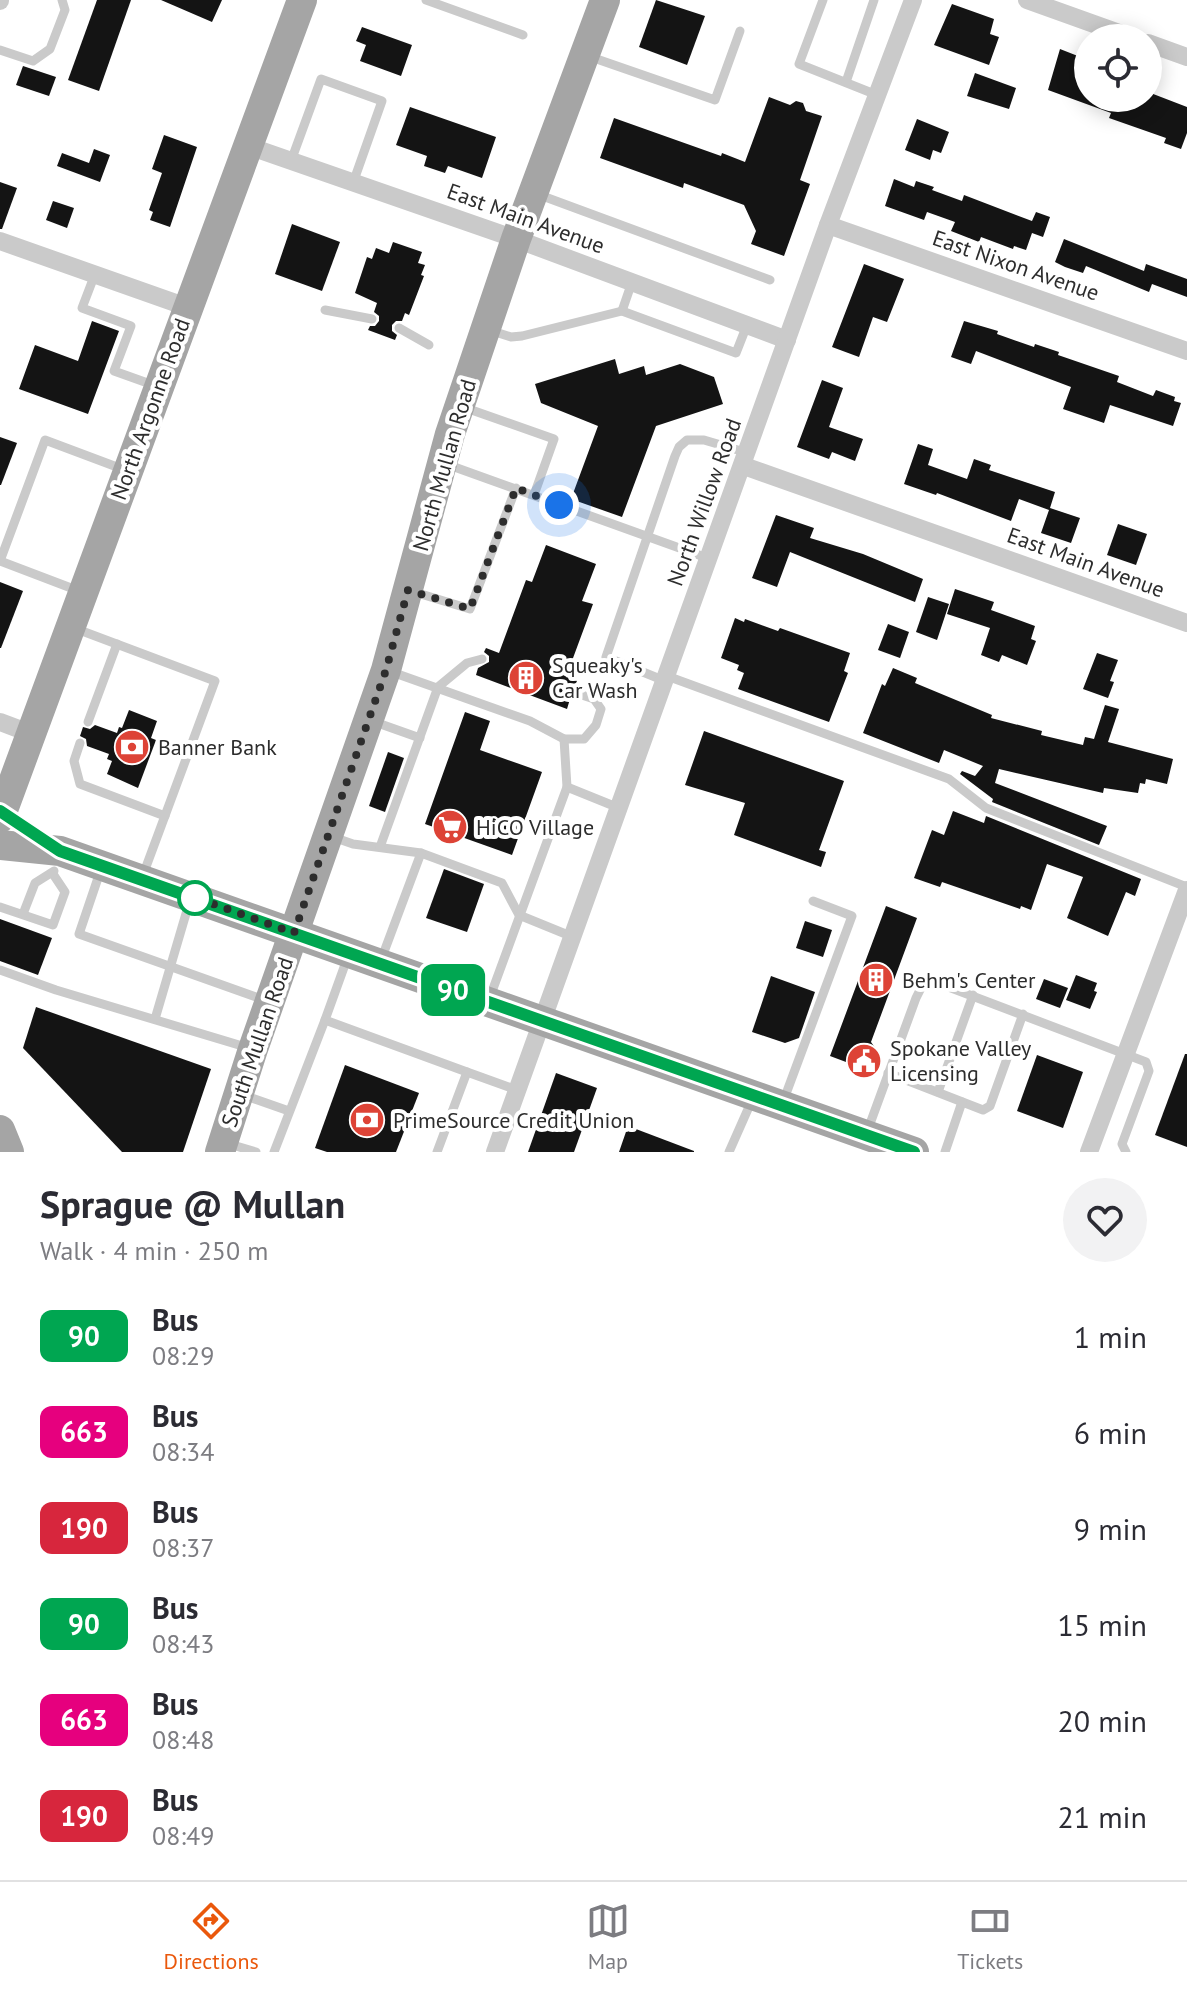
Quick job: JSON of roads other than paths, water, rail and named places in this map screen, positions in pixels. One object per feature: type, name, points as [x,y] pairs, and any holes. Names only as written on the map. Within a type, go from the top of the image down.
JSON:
[{"type":"main road","name":"North Argonne Road","points":[[1,814],[302,0]]},
{"type":"main road","name":"North Mullan Road","points":[[294,933],[386,670],[460,406],[516,239],[605,0]]},
{"type":"main road","points":[[1,814],[57,862]]},
{"type":"main road","points":[[0,845],[57,862],[102,866],[141,879],[914,1152]]},
{"type":"main road","name":"South Mullan Road","points":[[221,1147],[294,933]]},
{"type":"main road","points":[[0,1130],[9,1152]]},
{"type":"street","name":"North Willow Road","points":[[495,1152],[828,225],[913,0]]},
{"type":"street","points":[[1027,0],[1094,24]]},
{"type":"street","points":[[1162,48],[1187,57]]},
{"type":"street","name":"East Main Avenue","points":[[248,146],[516,239],[787,340]]},
{"type":"street","name":"East Nixon Avenue","points":[[828,225],[1187,351]]},
{"type":"street","points":[[0,241],[187,307]]},
{"type":"street","name":"East Main Avenue","points":[[746,459],[1187,623]]},
{"type":"street","points":[[0,722],[32,734]]},
{"type":"street","points":[[1089,1152],[1187,889]]},
{"type":"lane","points":[[0,50],[33,61],[50,49],[65,10],[62,0]]},
{"type":"lane","points":[[426,0],[523,35]]},
{"type":"lane","points":[[823,0],[799,64],[877,95]]},
{"type":"lane","points":[[846,82],[874,0]]},
{"type":"lane","points":[[585,54],[715,100],[740,31]]},
{"type":"lane","points":[[291,161],[321,79],[382,101],[353,183]]},
{"type":"lane","points":[[534,193],[770,280]]},
{"type":"lane","points":[[95,274],[82,308],[131,326],[114,371],[158,387]]},
{"type":"lane","points":[[622,311],[632,282]]},
{"type":"lane","points":[[325,310],[372,319]]},
{"type":"lane","points":[[486,329],[511,337],[522,336],[622,311],[736,353],[747,325]]},
{"type":"lane","points":[[399,328],[429,345]]},
{"type":"lane","points":[[460,406],[554,439],[534,495]]},
{"type":"lane","points":[[84,592],[0,561],[45,440],[128,471]]},
{"type":"lane","points":[[746,459],[704,440],[687,440],[679,447],[606,657],[949,779],[986,808],[1187,889]]},
{"type":"lane","points":[[442,463],[710,559]]},
{"type":"lane","points":[[408,590],[470,609],[516,488]]},
{"type":"lane","points":[[71,627],[215,681],[141,879]]},
{"type":"lane","points":[[88,722],[117,644]]},
{"type":"lane","points":[[380,847],[438,687],[467,663],[482,659]]},
{"type":"lane","points":[[386,670],[530,721],[564,739],[584,739],[596,725],[601,709],[594,699],[573,692]]},
{"type":"lane","points":[[368,720],[420,738]]},
{"type":"lane","points":[[488,1002],[567,787],[564,739]]},
{"type":"lane","points":[[80,743],[74,761],[80,784],[165,816]]},
{"type":"lane","points":[[567,787],[619,808]]},
{"type":"lane","points":[[328,835],[353,844],[421,853],[502,883],[519,915],[573,937]]},
{"type":"lane","points":[[380,963],[421,853]]},
{"type":"lane","points":[[0,907],[53,925],[65,892],[57,862],[35,883],[23,914]]},
{"type":"lane","points":[[102,866],[79,934],[271,1002]]},
{"type":"lane","points":[[155,1019],[191,896]]},
{"type":"lane","points":[[729,1152],[768,1100],[852,916],[813,901]]},
{"type":"lane","points":[[274,1152],[350,953]]},
{"type":"lane","points":[[0,970],[253,1049]]},
{"type":"lane","points":[[866,1135],[922,986],[938,983],[1146,1062],[1149,1071],[1122,1144],[1126,1152]]},
{"type":"lane","points":[[938,1092],[973,995]]},
{"type":"lane","points":[[888,1073],[983,1110],[990,1106],[1023,1014]]},
{"type":"lane","points":[[325,1020],[517,1090]]},
{"type":"lane","points":[[437,1152],[467,1072]]},
{"type":"lane","points":[[239,1094],[289,1111]]},
{"type":"lane","points":[[945,1152],[962,1102]]},
{"type":"lane","points":[[221,1147],[256,1152]]},
{"type":"place","name":"Squeaky's Car Wash","points":[[526,678]]},
{"type":"place","name":"Banner Bank","points":[[132,747]]},
{"type":"place","name":"HiCO Village","points":[[450,827]]},
{"type":"place","name":"Behm's Center","points":[[876,980]]},
{"type":"place","name":"Spokane Valley Licensing","points":[[864,1061]]},
{"type":"place","name":"PrimeSource Credit Union","points":[[367,1120]]}]
